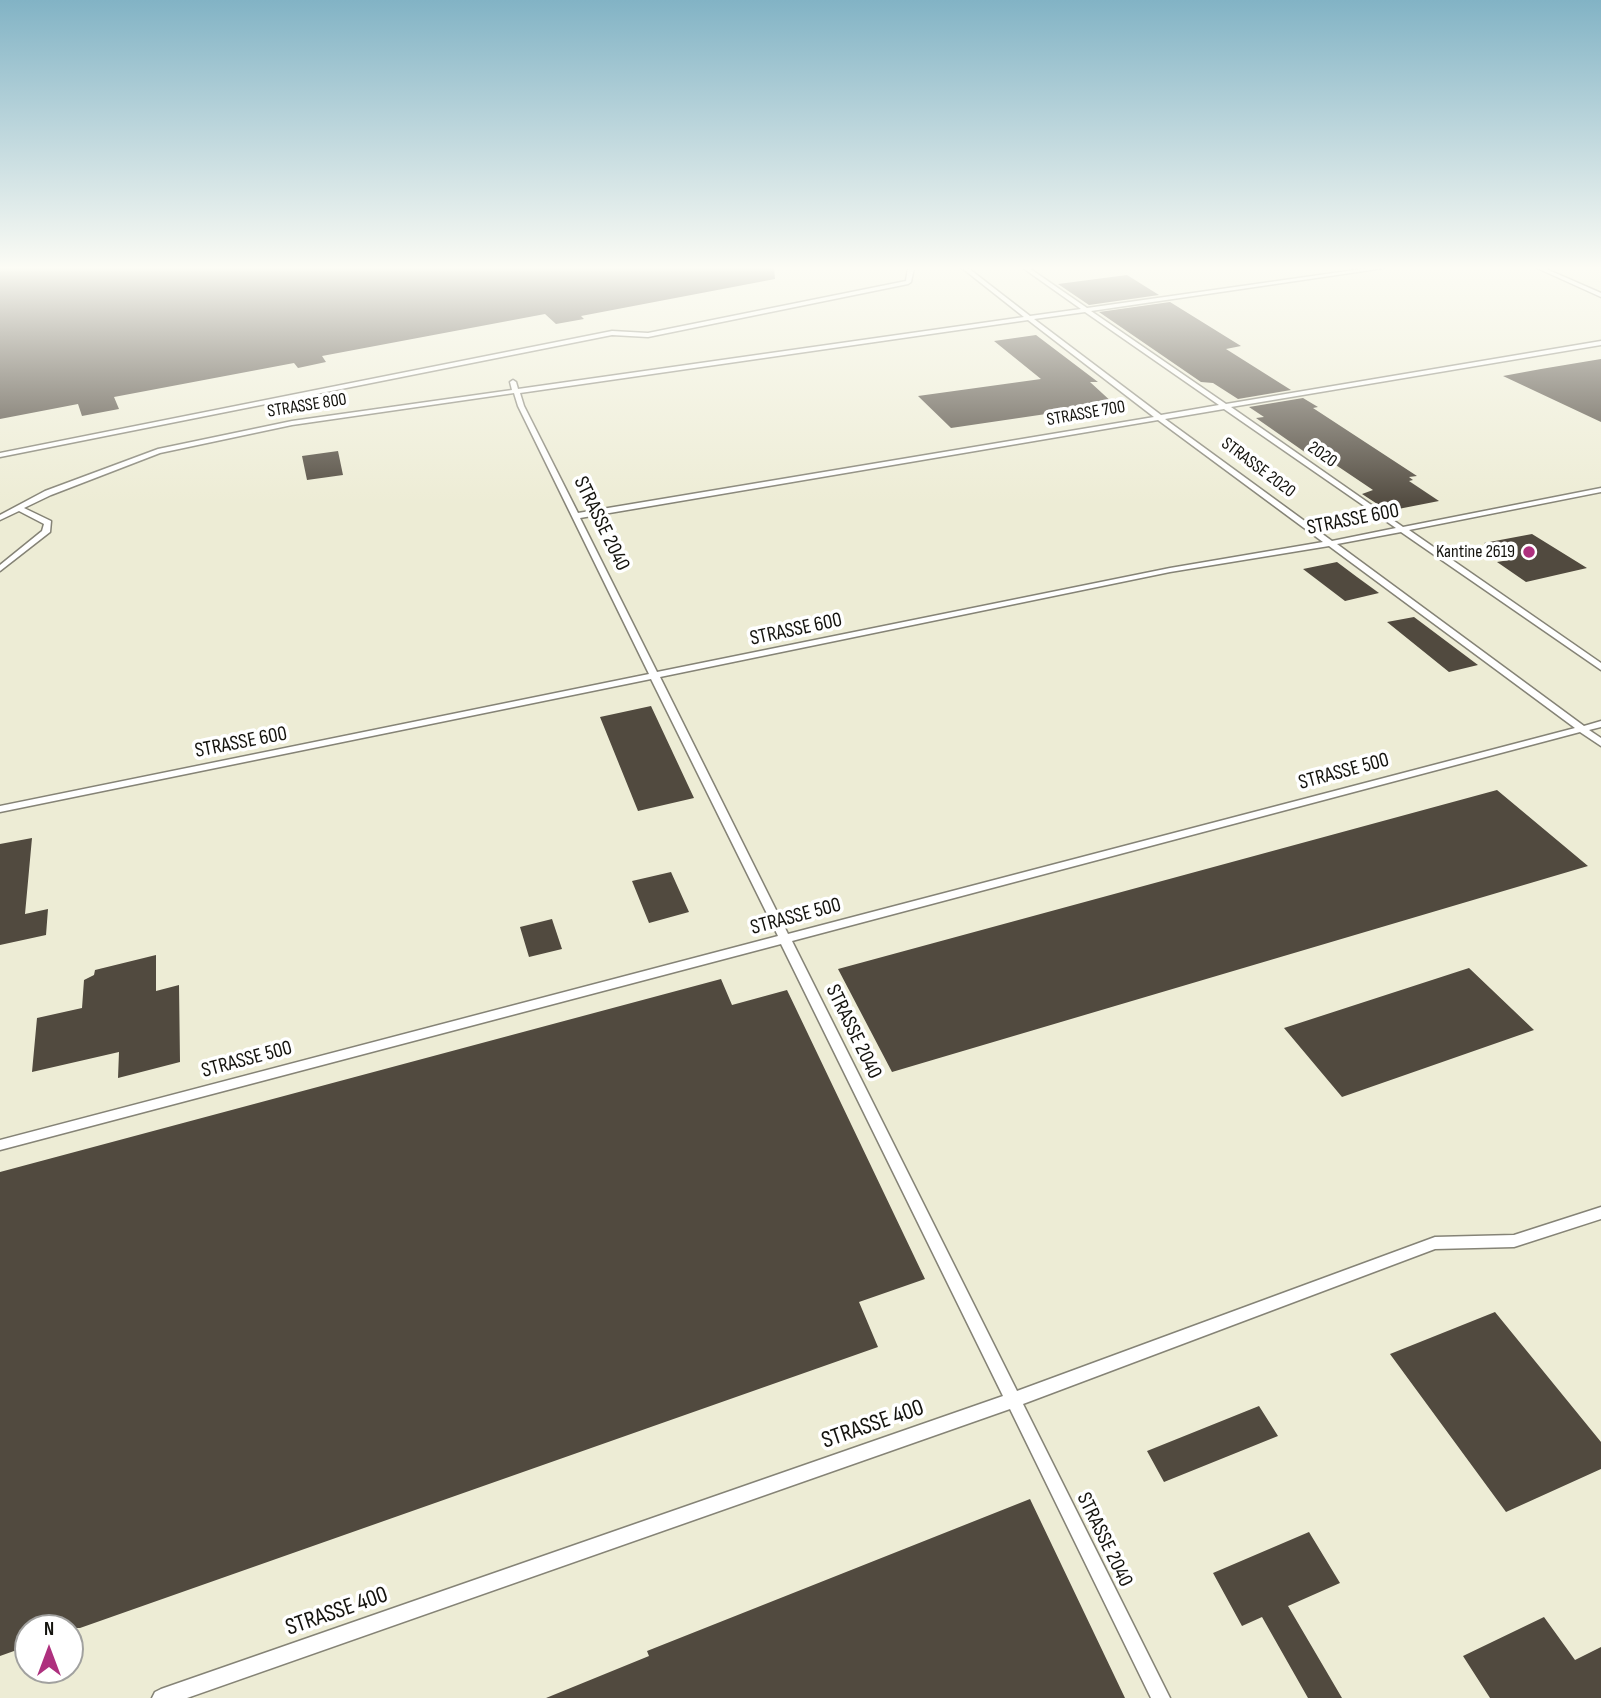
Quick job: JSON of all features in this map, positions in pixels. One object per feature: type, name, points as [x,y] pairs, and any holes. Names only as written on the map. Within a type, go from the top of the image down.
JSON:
[{"type":"lane","points":[[0,455],[541,347]]},
{"type":"lane","name":"STRASSE 800","points":[[0,518],[48,493],[132,460],[202,440],[292,422],[515,386],[813,347]]},
{"type":"lane","name":"STRASSE 2020","points":[[1068,347],[1601,743]]},
{"type":"lane","name":"2020","points":[[1139,347],[1601,667]]},
{"type":"lane","name":"STRASSE 700","points":[[576,516],[1576,347]]},
{"type":"lane","name":"STRASSE 2040","points":[[515,386],[521,406],[654,677],[1161,1698]]},
{"type":"lane","name":"STRASSE 600","points":[[0,809],[1170,570],[1332,543],[1601,490]]},
{"type":"lane","points":[[0,569],[46,532],[48,523],[20,509]]},
{"type":"lane","name":"STRASSE 500","points":[[0,1145],[1601,724]]},
{"type":"lane","name":"STRASSE 400","points":[[161,1698],[1013,1400],[1435,1243],[1514,1241],[1601,1213]]},
{"type":"shaded area","points":[[0,347],[1601,347],[1601,1698],[0,1698]]},
{"type":"building","points":[[0,347],[369,347],[322,356],[326,362],[298,368],[294,363],[114,397],[119,409],[82,416],[78,404],[0,419]]},
{"type":"building","points":[[1002,347],[1052,347],[1098,382],[1090,382],[1114,404],[951,428],[918,396],[1041,379]]},
{"type":"building","points":[[1150,347],[1235,347],[1226,349],[1291,390],[1238,399],[1213,383],[1201,382]]},
{"type":"building","points":[[1601,359],[1601,422],[1503,376],[1541,369]]},
{"type":"building","points":[[1303,398],[1318,407],[1313,408],[1417,476],[1409,477],[1413,480],[1409,481],[1439,501],[1388,511],[1362,494],[1373,490],[1318,453],[1309,455],[1256,418],[1264,417],[1249,407]]},
{"type":"building","points":[[338,451],[343,475],[307,480],[302,456]]},
{"type":"building","name":"Kantine 2619","points":[[1532,534],[1587,568],[1526,582],[1497,562],[1509,560],[1484,543]]},
{"type":"building","points":[[1337,562],[1379,593],[1345,601],[1303,569]]},
{"type":"building","points":[[1414,617],[1478,665],[1449,672],[1387,622]]},
{"type":"building","points":[[651,706],[694,798],[638,811],[600,717]]},
{"type":"building","points":[[1497,790],[1588,866],[892,1072],[838,969]]},
{"type":"building","points":[[32,838],[25,914],[48,909],[46,935],[0,945],[0,844]]},
{"type":"building","points":[[671,872],[689,912],[649,923],[632,881]]},
{"type":"building","points":[[552,919],[562,949],[529,957],[520,927]]},
{"type":"building","points":[[156,955],[156,991],[179,985],[180,1062],[118,1078],[119,1052],[32,1072],[37,1018],[82,1008],[84,980],[94,975],[95,970]]},
{"type":"building","points":[[1469,968],[1534,1030],[1342,1097],[1284,1028]]},
{"type":"building","points":[[721,979],[732,1005],[787,990],[925,1279],[859,1302],[878,1347],[84,1627],[84,1614],[14,1614],[14,1651],[0,1656],[0,1172]]},
{"type":"building","points":[[1495,1312],[1601,1442],[1601,1469],[1506,1512],[1390,1354]]},
{"type":"building","points":[[1259,1406],[1278,1436],[1164,1482],[1147,1451]]},
{"type":"building","points":[[1030,1499],[1125,1698],[546,1698],[649,1656],[647,1651]]},
{"type":"building","points":[[1309,1532],[1340,1583],[1288,1606],[1342,1698],[1308,1698],[1262,1617],[1242,1626],[1213,1573]]},
{"type":"building","points":[[1544,1617],[1575,1660],[1601,1647],[1601,1698],[1490,1698],[1463,1656]]},
{"type":"place","name":"Kantine 2619","points":[[1529,552]]}]
